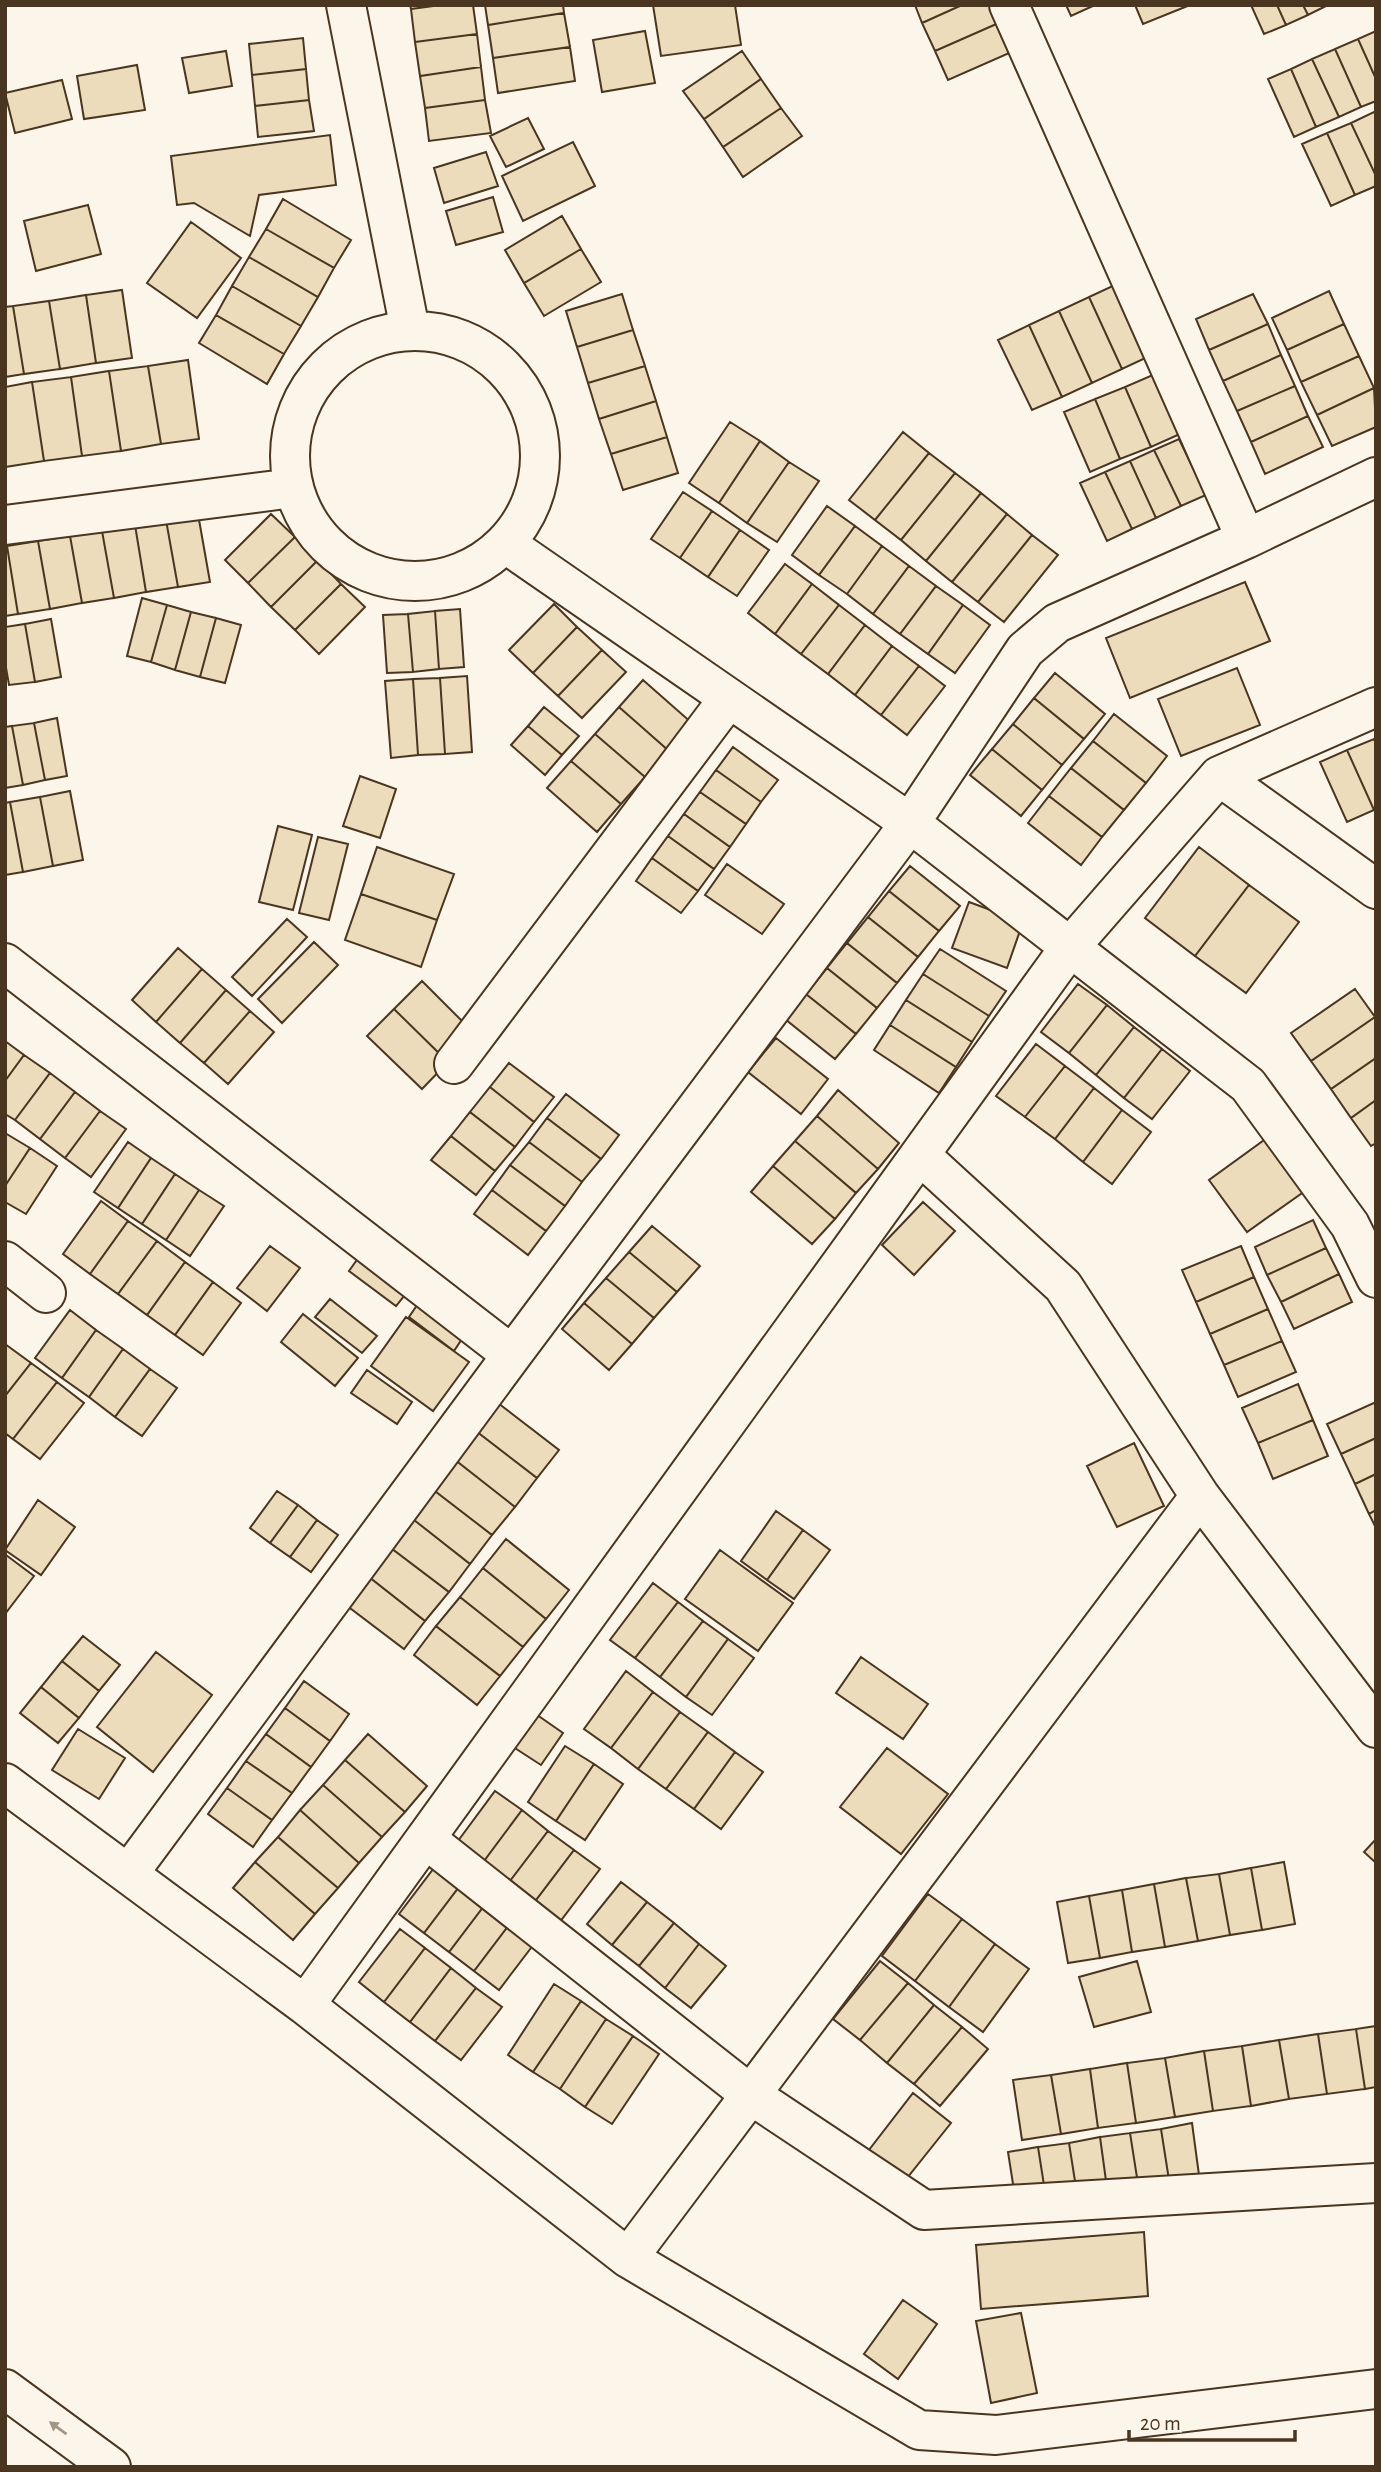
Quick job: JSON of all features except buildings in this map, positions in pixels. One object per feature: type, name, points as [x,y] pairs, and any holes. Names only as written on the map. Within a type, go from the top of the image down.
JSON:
[{"type":"street","points":[[346,5],[410,330]]},
{"type":"street","points":[[1009,5],[1246,538]]},
{"type":"street","points":[[410,330],[452,335],[491,356],[521,386],[538,425],[542,468],[530,509],[506,544],[464,572],[440,580],[402,582],[365,571],[333,552],[308,523],[293,488],[289,450],[296,414],[313,381],[340,355],[373,337],[410,330]]},
{"type":"street","points":[[130,1873],[512,1355],[910,823],[1025,650],[1057,623],[1376,477]]},
{"type":"street","points":[[5,525],[293,488]]},
{"type":"street","points":[[506,544],[910,823],[1248,1084],[1350,1225],[1376,1278]]},
{"type":"street","points":[[454,1064],[729,698]]},
{"type":"street","points":[[305,2005],[1070,947],[1219,776],[1376,707]]},
{"type":"street","points":[[1219,776],[1376,889]]},
{"type":"street","points":[[5,963],[512,1355]]},
{"type":"street","points":[[920,1155],[1063,1286],[1200,1496],[1376,1728]]},
{"type":"street","points":[[5,1261],[46,1293]]},
{"type":"street","points":[[628,2258],[1200,1496]]},
{"type":"street","points":[[5,1783],[305,2005],[628,2258],[919,2430],[996,2435],[1376,2389]]},
{"type":"street","points":[[426,1839],[751,2095],[924,2210],[1376,2183]]},
{"type":"street","points":[[5,2389],[111,2467]]}]
